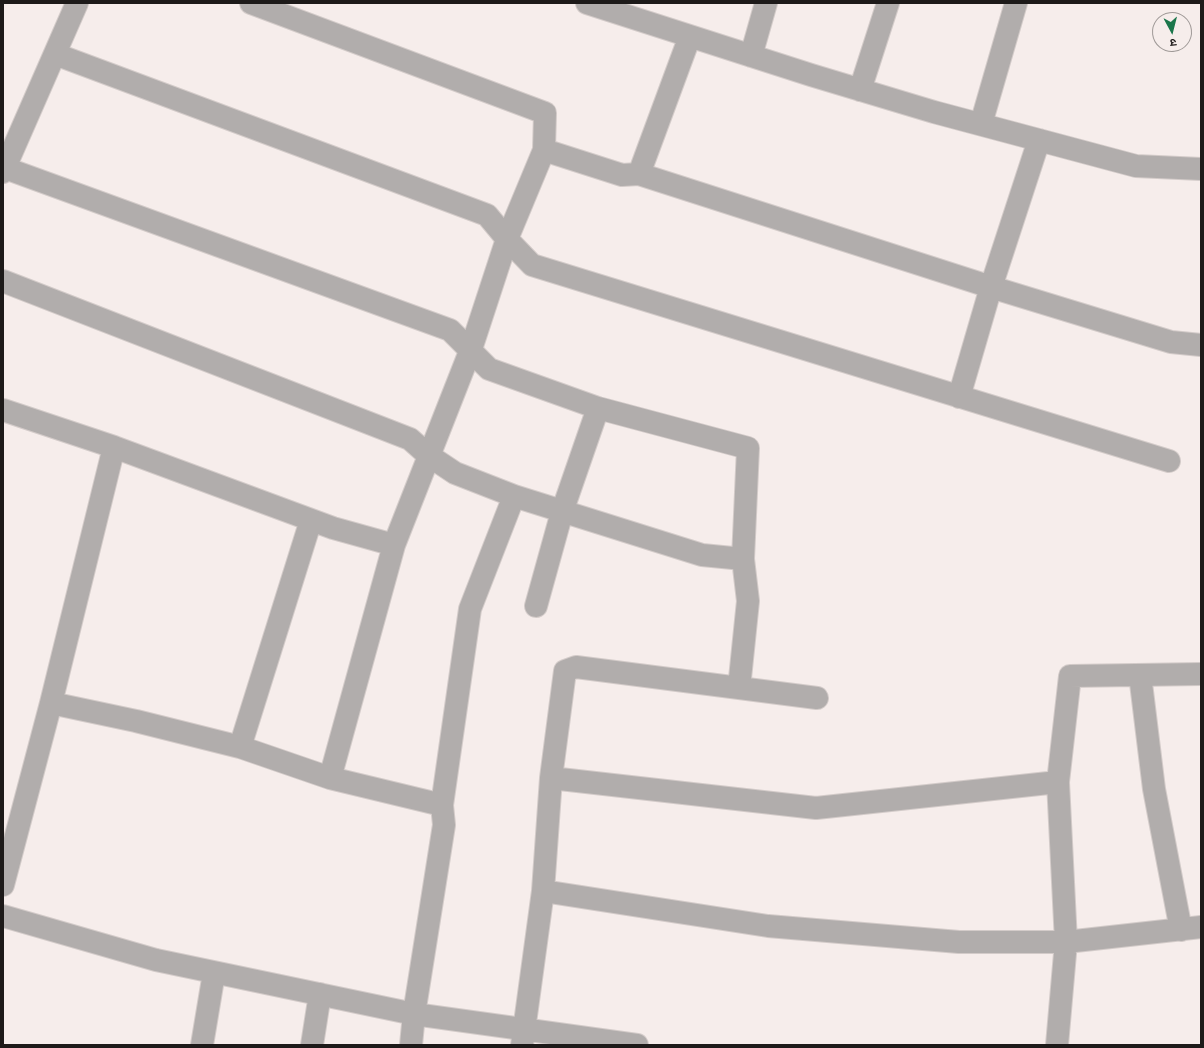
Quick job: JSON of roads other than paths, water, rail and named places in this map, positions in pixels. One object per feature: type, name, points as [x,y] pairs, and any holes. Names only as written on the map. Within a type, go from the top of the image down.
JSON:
[{"type":"street","points":[[78,3],[4,170],[450,330],[490,369],[598,408],[748,448],[743,559],[748,600],[739,688]]},
{"type":"street","points":[[251,3],[545,113],[544,150],[507,238],[471,349],[428,455],[394,545],[330,778]]},
{"type":"street","points":[[587,3],[860,90],[1136,166],[1201,169]]},
{"type":"street","points":[[751,56],[766,3]]},
{"type":"street","points":[[860,90],[888,3]]},
{"type":"street","points":[[981,124],[1016,3]]},
{"type":"street","points":[[639,174],[690,36]]},
{"type":"street","points":[[55,54],[488,215],[532,265],[1169,461]]},
{"type":"street","points":[[959,397],[991,287],[1040,140]]},
{"type":"street","points":[[544,150],[622,175],[639,174],[991,287],[1171,342],[1201,345]]},
{"type":"street","points":[[3,281],[410,439],[428,455],[455,474],[562,512],[702,555],[743,559]]},
{"type":"street","points":[[536,606],[562,512],[598,408]]},
{"type":"street","points":[[3,410],[114,448],[333,528],[394,545]]},
{"type":"street","points":[[3,885],[51,703],[114,448]]},
{"type":"street","points":[[411,1045],[414,1014],[444,825],[442,805],[470,609],[514,496]]},
{"type":"street","points":[[240,747],[311,520]]},
{"type":"street","points":[[523,1037],[543,891],[551,778],[565,670],[576,667],[817,698]]},
{"type":"street","points":[[1057,1045],[1066,942],[1058,782],[1070,676],[1201,674]]},
{"type":"street","points":[[543,891],[768,926],[959,942],[1066,942],[1191,928],[1154,789],[1140,675]]},
{"type":"street","points":[[51,703],[136,721],[240,747],[330,778],[442,805]]},
{"type":"street","points":[[551,778],[816,808],[1058,782]]},
{"type":"street","points":[[3,916],[156,960],[523,1037],[626,1044]]},
{"type":"street","points":[[202,1045],[214,973]]},
{"type":"street","points":[[312,1045],[320,994]]}]
